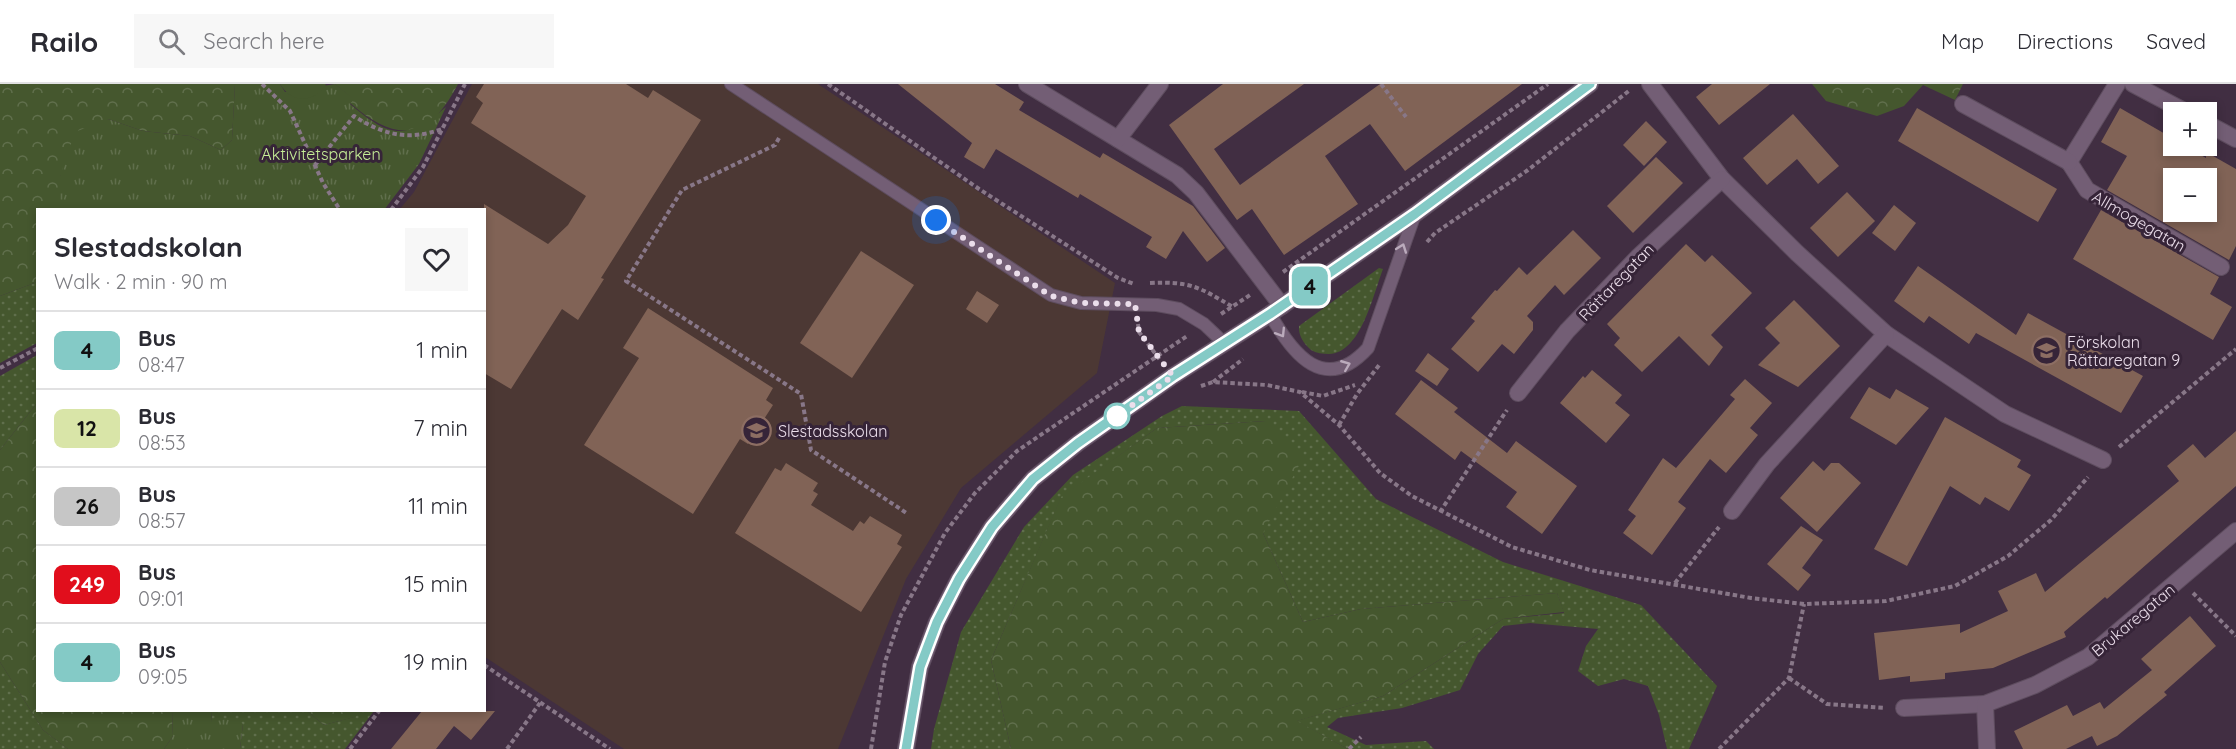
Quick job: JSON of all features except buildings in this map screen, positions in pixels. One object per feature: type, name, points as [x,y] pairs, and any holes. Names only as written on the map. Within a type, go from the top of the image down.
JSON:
[{"type":"street","points":[[1027,84],[1176,176],[1196,193],[1265,284],[1276,310]]},
{"type":"street","points":[[1118,139],[1160,84]]},
{"type":"street","points":[[906,749],[920,667],[937,622],[959,579],[992,527],[1033,479],[1078,443],[1173,376],[1276,310],[1415,214],[1590,84]]},
{"type":"street","points":[[1650,84],[1722,178],[1797,253],[1886,334],[2005,414],[2103,460]]},
{"type":"street","points":[[2069,162],[2117,84]]},
{"type":"street","points":[[2133,84],[2167,102]]},
{"type":"street","name":"Allmogegatan","points":[[1964,104],[2069,162],[2087,190],[2221,267]]},
{"type":"street","points":[[2217,129],[2236,139]]},
{"type":"street","name":"Rättaregatan","points":[[1518,393],[1583,314],[1639,256],[1722,178]]},
{"type":"street","points":[[1732,511],[1767,464],[1886,334]]},
{"type":"street","name":"Brukaregatan","points":[[1904,708],[1985,704],[2035,685],[2088,657],[2236,531]]},
{"type":"street","points":[[1985,704],[1987,749]]},
{"type":"lane","points":[[731,84],[1051,296],[1081,303],[1135,304],[1179,309],[1204,324],[1223,342]]},
{"type":"lane","points":[[1276,310],[1294,351],[1309,363],[1335,370],[1354,364],[1368,348],[1415,214]]},
{"type":"path","points":[[262,84],[290,111],[315,165],[339,208]]},
{"type":"path","points":[[392,208],[423,166],[465,84]]},
{"type":"path","points":[[828,84],[979,189],[1118,278],[1134,284],[1139,332],[1186,391],[1213,382],[1267,386],[1300,392],[1340,425],[1380,473],[1412,496],[1512,547],[1590,570],[1751,598],[1804,604],[1886,601],[1955,586],[2008,556],[2050,520],[2103,460],[2236,349]]},
{"type":"path","points":[[1381,84],[1406,117]]},
{"type":"path","points":[[1156,356],[1265,284],[1548,84]]},
{"type":"path","points":[[315,165],[354,116],[372,128],[406,136],[422,136],[442,129]]},
{"type":"path","points":[[790,122],[775,145],[682,190],[626,281],[801,394],[811,450],[908,514]]},
{"type":"path","points":[[0,368],[36,349]]},
{"type":"path","points":[[1440,512],[1518,393]]},
{"type":"path","points":[[1675,583],[1732,511]]},
{"type":"path","points":[[2180,580],[2236,636]]},
{"type":"path","points":[[1719,749],[1789,678],[1804,604]]},
{"type":"path","points":[[486,666],[610,749]]},
{"type":"path","points":[[1789,678],[1827,704],[1870,709],[1904,708]]},
{"type":"path","points":[[507,749],[540,703]]},
{"type":"path","points":[[350,749],[379,712]]},
{"type":"path","points":[[1349,749],[1361,737]]},
{"type":"shaded area","name":"Slestadsskolan","points":[[472,84],[818,84],[1115,283],[1097,373],[961,488],[906,579],[838,749],[624,749],[486,658],[486,208],[401,208],[414,192]]},
{"type":"green space","points":[[0,84],[235,84],[232,140],[221,150],[190,136],[143,131],[108,119],[60,176],[60,208],[36,208],[36,282],[0,296]]},
{"type":"green space","name":"Aktivitetsparken","points":[[235,84],[280,84],[285,92],[335,84],[354,99],[350,104],[376,124],[398,131],[419,126],[446,107],[419,164],[386,208],[60,208],[60,176],[75,132],[108,119],[143,131],[190,136],[221,150],[232,140]]},
{"type":"green space","points":[[280,84],[326,85],[315,95],[303,99],[290,95]]},
{"type":"green space","points":[[335,84],[458,84],[436,116],[411,130],[397,130],[367,116],[350,103],[353,99]]},
{"type":"green space","points":[[1812,84],[1963,84],[1955,100],[1923,85],[1904,106],[1877,116],[1826,101]]},
{"type":"green space","points":[[1379,268],[1383,269],[1370,307],[1358,334],[1350,344],[1340,351],[1329,354],[1311,350],[1299,333],[1299,326]]},
{"type":"green space","points":[[36,282],[36,344],[0,363],[0,296]]},
{"type":"green space","points":[[36,356],[36,404],[0,450],[0,376]]},
{"type":"green space","points":[[36,404],[36,712],[172,712],[173,736],[164,749],[68,749],[43,730],[0,662],[0,450]]},
{"type":"green space","points":[[1182,406],[1299,411],[1376,499],[1503,562],[1641,605],[1717,686],[1689,749],[1667,749],[1659,715],[1648,686],[1624,679],[1598,686],[1578,671],[1586,646],[1598,629],[1530,623],[1503,626],[1478,654],[1460,690],[1402,708],[1338,718],[1327,727],[1366,745],[1426,741],[1434,749],[1348,749],[1296,721],[1383,696],[1503,619],[1564,613],[1557,593],[1361,609],[1303,622],[1263,533],[1266,421],[1157,428],[1061,498],[991,660],[1011,749],[931,749],[934,729],[961,632],[1024,527],[1073,475],[1162,416]]},
{"type":"green space","points":[[1266,421],[1303,458],[1263,533],[1303,622],[1361,609],[1557,593],[1564,612],[1503,619],[1383,696],[1297,721],[1348,749],[1011,749],[991,660],[1061,497],[1157,428]]},
{"type":"green space","points":[[0,662],[43,730],[68,749],[0,749]]},
{"type":"green space","points":[[172,712],[212,712],[211,722],[234,718],[243,724],[240,749],[164,749],[173,736]]},
{"type":"green space","points":[[212,712],[308,712],[324,725],[354,717],[360,712],[373,712],[345,749],[240,749],[243,724],[211,722]]},
{"type":"green space","points":[[308,712],[360,712],[355,717],[324,725]]},
{"type":"bus line","name":"4","points":[[906,749],[920,667],[937,622],[959,579],[992,527],[1033,479],[1078,443],[1173,376],[1270,314],[1415,214],[1590,84]]},
{"type":"place","name":"Förskolan Rättaregatan 9","points":[[2046,351]]},
{"type":"place","name":"Slestadsskolan","points":[[757,431]]},
{"type":"route","points":[[936,220],[1051,296],[1081,303],[1135,304],[1139,332],[1173,376],[1117,416]]}]
